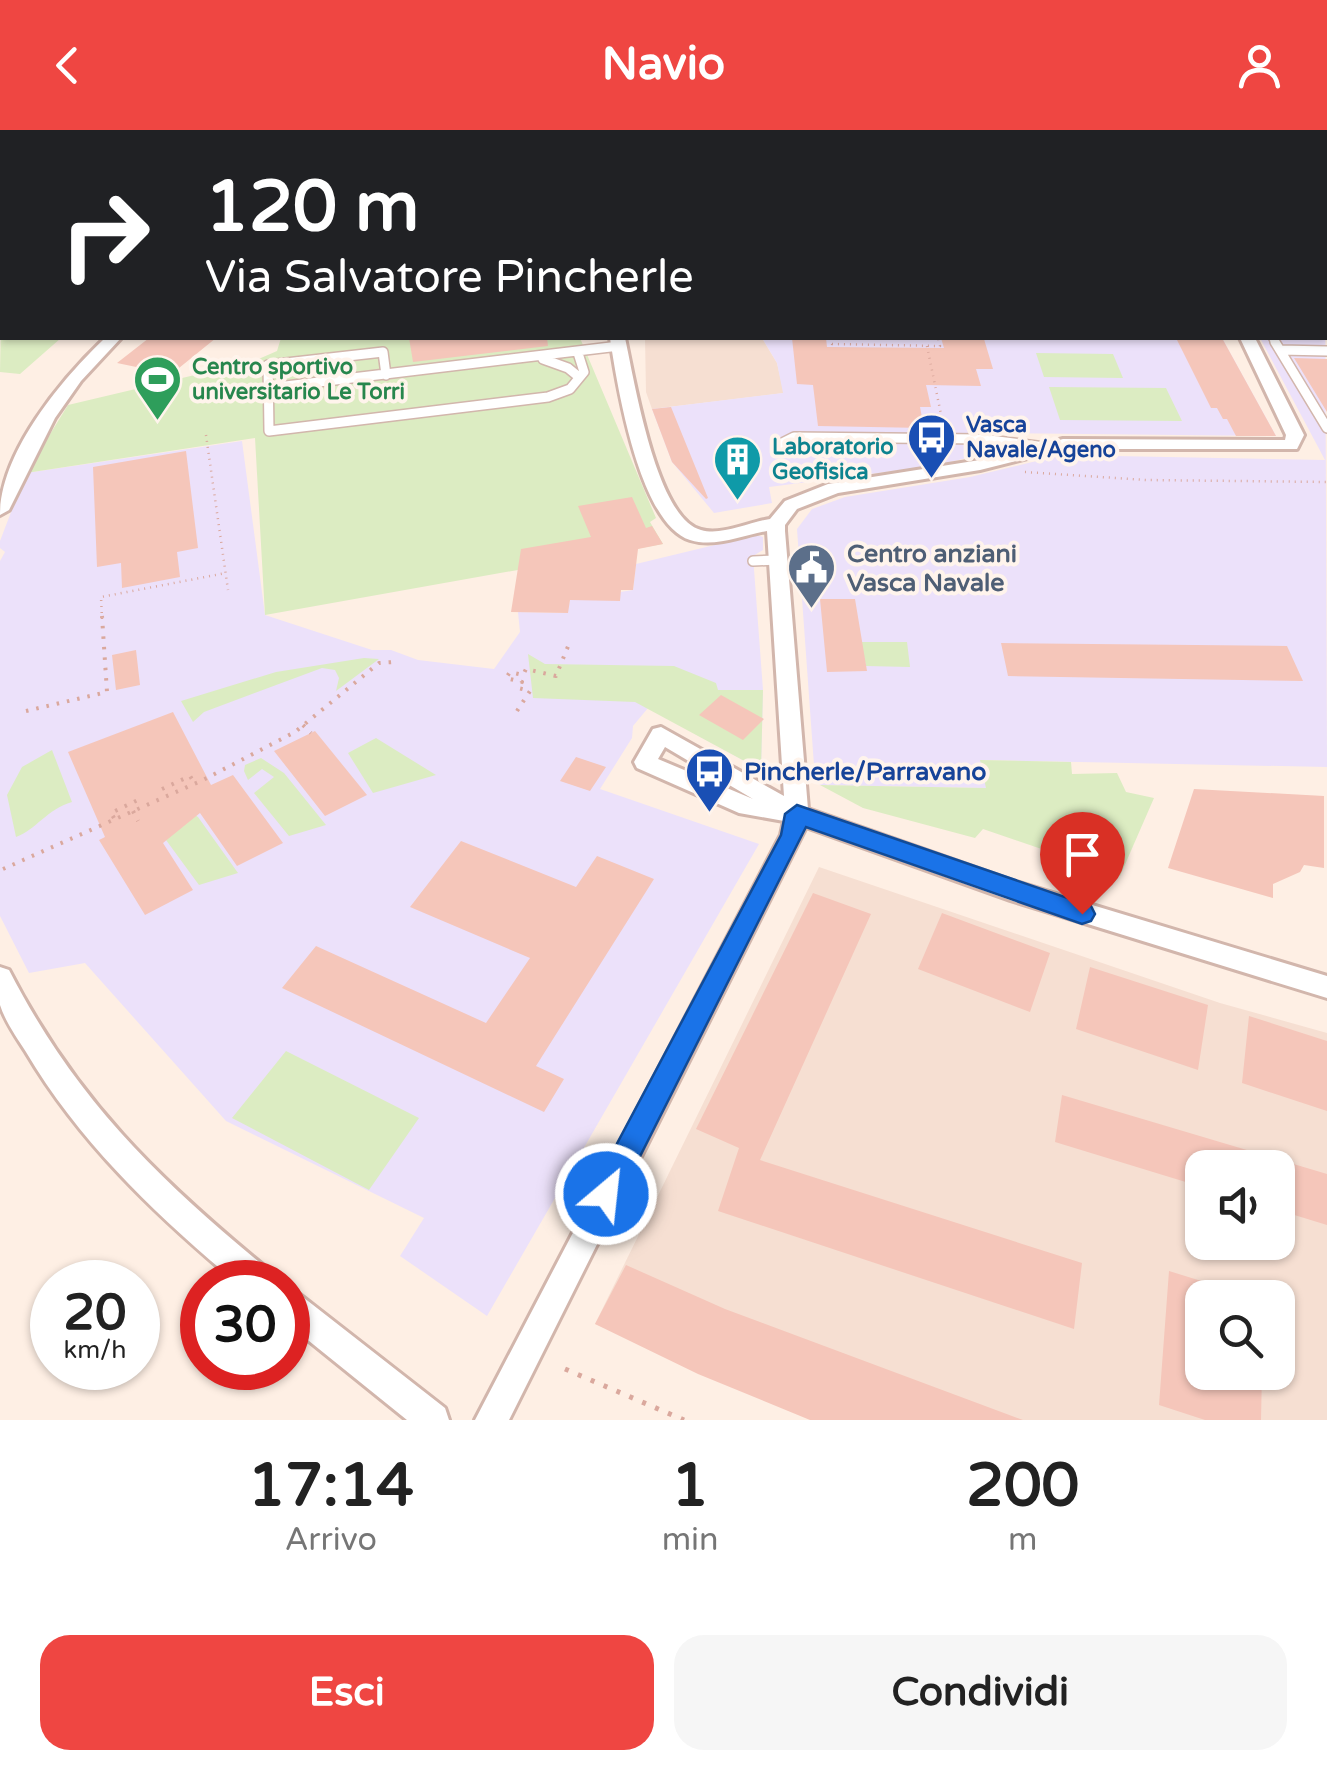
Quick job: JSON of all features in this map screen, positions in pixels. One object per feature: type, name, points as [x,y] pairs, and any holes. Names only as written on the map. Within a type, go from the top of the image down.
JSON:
[{"type":"street","points":[[0,510],[32,437],[62,394],[111,340]]},
{"type":"street","points":[[491,1420],[793,835],[797,814],[776,524],[790,505],[819,492],[980,465],[1063,444],[1291,444],[1295,435],[1249,340]]},
{"type":"street","points":[[618,342],[636,431],[665,505],[679,526],[695,536],[707,536],[776,524]]},
{"type":"street","points":[[797,814],[747,807],[645,762],[660,735],[797,814],[1010,890],[1327,988]]},
{"type":"street","points":[[0,978],[45,1065],[122,1162],[174,1213],[233,1260]]},
{"type":"street","points":[[310,1323],[433,1420]]},
{"type":"lane","points":[[386,375],[383,352],[268,365],[270,431],[564,393],[584,372],[566,340]]},
{"type":"lane","points":[[1273,340],[1327,428]]},
{"type":"lane","points":[[269,388],[538,358],[618,342]]},
{"type":"lane","points":[[1280,350],[1327,350]]},
{"type":"lane","points":[[538,358],[568,368],[578,377]]},
{"type":"lane","points":[[776,446],[794,437],[1008,441],[1045,448]]},
{"type":"lane","points":[[753,561],[777,560]]},
{"type":"path","points":[[832,340],[832,344],[940,346],[938,340]]},
{"type":"path","points":[[927,346],[946,439]]},
{"type":"path","points":[[206,435],[228,590]]},
{"type":"path","points":[[1060,474],[1146,480],[1327,482]]},
{"type":"path","points":[[26,711],[107,692],[101,597],[226,574]]},
{"type":"path","points":[[517,711],[530,691],[518,688],[522,682],[506,678],[510,672],[523,675],[526,668],[556,676],[569,644]]},
{"type":"path","points":[[2,869],[225,769],[303,725],[378,664],[393,662]]},
{"type":"path","points":[[58,697],[58,704]]},
{"type":"path","points":[[303,725],[310,733]]},
{"type":"path","points":[[225,769],[230,776]]},
{"type":"path","points":[[162,789],[190,776],[195,784]]},
{"type":"path","points":[[114,820],[111,813],[142,798]]},
{"type":"path","points":[[133,812],[138,821]]},
{"type":"path","points":[[565,1368],[684,1420]]},
{"type":"shaded area","points":[[645,340],[763,340],[777,363],[784,393],[652,409],[646,392]]},
{"type":"shaded area","points":[[763,340],[1223,340],[1276,436],[995,433],[998,451],[932,466],[769,487],[772,503],[714,513],[672,462],[652,409],[783,393],[777,363]]},
{"type":"shaded area","points":[[1261,340],[1325,340],[1327,767],[981,760],[987,788],[820,785],[815,779],[797,529],[812,509],[845,497],[970,477],[1061,455],[1325,460]]},
{"type":"shaded area","points":[[242,441],[265,615],[372,650],[391,650],[418,660],[494,669],[520,632],[518,612],[567,613],[570,600],[633,590],[636,564],[756,535],[763,537],[763,550],[753,556],[763,690],[761,770],[648,708],[633,726],[632,738],[600,789],[759,844],[487,1316],[400,1256],[424,1218],[226,1121],[85,963],[29,973],[0,916],[0,561],[5,552],[0,541],[26,473]]},
{"type":"shaded area","points":[[819,867],[1220,1003],[1327,1033],[1327,1420],[839,1420],[595,1324]]},
{"type":"green space","points":[[1,340],[59,340],[20,374],[0,372]]},
{"type":"green space","points":[[280,340],[581,340],[656,518],[650,522],[663,544],[265,615],[255,438],[26,473],[68,405],[254,361],[277,351]]},
{"type":"green space","points":[[1036,353],[1113,354],[1123,378],[1044,377]]},
{"type":"green space","points":[[1049,387],[1166,388],[1182,421],[1060,420]]},
{"type":"green space","points":[[861,642],[907,642],[910,667],[866,666]]},
{"type":"green space","points":[[528,654],[545,664],[674,666],[716,683],[718,690],[763,690],[761,770],[635,702],[533,698]]},
{"type":"green space","points":[[379,659],[336,691],[339,678],[335,670],[322,668],[204,712],[193,722],[181,701],[276,672]]},
{"type":"green space","points":[[376,738],[436,775],[373,793],[348,753]]},
{"type":"green space","points":[[52,750],[72,802],[16,837],[7,795],[22,767]]},
{"type":"green space","points":[[261,758],[284,773],[326,825],[289,836],[254,793],[274,777],[262,769],[248,780],[244,771],[245,765]]},
{"type":"green space","points":[[980,760],[1071,762],[1072,774],[1117,773],[1126,792],[1154,798],[1120,876],[983,829],[975,838],[863,808],[820,785],[986,788]]},
{"type":"green space","points":[[175,802],[198,817],[238,873],[199,885],[166,840]]},
{"type":"green space","points":[[286,1051],[419,1118],[369,1190],[232,1118]]},
{"type":"building","points":[[146,340],[214,340],[179,368],[154,363],[146,369],[117,363]]},
{"type":"building","points":[[409,340],[547,340],[548,346],[413,362]]},
{"type":"building","points":[[792,340],[826,340],[827,347],[944,348],[942,340],[984,340],[993,369],[976,369],[981,386],[926,385],[931,407],[920,407],[924,428],[818,426],[813,385],[797,384]]},
{"type":"building","points":[[1177,340],[1223,340],[1276,436],[1236,436],[1227,419],[1217,408],[1211,408]]},
{"type":"building","points":[[1294,358],[1327,359],[1327,412]]},
{"type":"building","points":[[671,407],[706,499],[672,462],[652,409]]},
{"type":"building","points":[[186,451],[198,548],[177,552],[180,577],[122,588],[121,563],[97,567],[93,467]]},
{"type":"building","points":[[632,497],[646,528],[652,526],[663,544],[638,549],[633,590],[621,590],[620,601],[570,600],[568,613],[511,612],[521,549],[591,537],[578,506]]},
{"type":"building","points":[[820,599],[855,599],[867,671],[827,672]]},
{"type":"building","points":[[1001,643],[1287,646],[1303,681],[1008,676]]},
{"type":"building","points":[[136,650],[140,685],[116,690],[112,655]]},
{"type":"building","points":[[721,695],[764,719],[743,740],[699,715]]},
{"type":"building","points":[[173,712],[211,785],[233,775],[283,843],[237,866],[200,813],[163,843],[193,890],[145,915],[99,840],[105,837],[68,752]]},
{"type":"building","points":[[315,731],[367,795],[325,816],[274,751]]},
{"type":"building","points":[[576,757],[606,767],[590,791],[560,781]]},
{"type":"building","points":[[1194,789],[1324,796],[1324,868],[1304,865],[1300,872],[1273,884],[1273,898],[1168,868]]},
{"type":"building","points":[[461,841],[576,887],[597,856],[654,879],[536,1066],[564,1079],[544,1112],[282,988],[316,946],[486,1023],[530,958],[410,907]]},
{"type":"building","points":[[813,893],[871,914],[760,1160],[1082,1263],[1074,1329],[718,1211],[739,1148],[696,1129]]},
{"type":"building","points":[[942,913],[1050,953],[1030,1012],[918,969]]},
{"type":"building","points":[[1090,967],[1208,1005],[1198,1070],[1076,1029]]},
{"type":"building","points":[[1249,1016],[1327,1041],[1327,1111],[1242,1083]]},
{"type":"building","points":[[1062,1095],[1246,1150],[1185,1150],[1185,1182],[1055,1142]]},
{"type":"building","points":[[1295,1164],[1327,1174],[1327,1225],[1295,1215]]},
{"type":"building","points":[[626,1265],[725,1309],[1023,1420],[810,1420],[698,1374],[595,1324]]},
{"type":"building","points":[[1169,1271],[1198,1280],[1185,1280],[1185,1390],[1262,1390],[1261,1420],[1205,1420],[1159,1405]]},
{"type":"place","name":"Centro sportivo universitario Le Torri","points":[[157,422]]},
{"type":"place","name":"Vasca Navale/Ageno","points":[[931,480]]},
{"type":"place","name":"Laboratorio Geofisica","points":[[737,502]]},
{"type":"place","name":"Centro anziani Vasca Navale","points":[[812,610]]},
{"type":"place","name":"Pincherle/Parravano","points":[[709,814]]},
{"type":"route","points":[[606,1194],[793,835],[797,814],[1082,914]]}]
